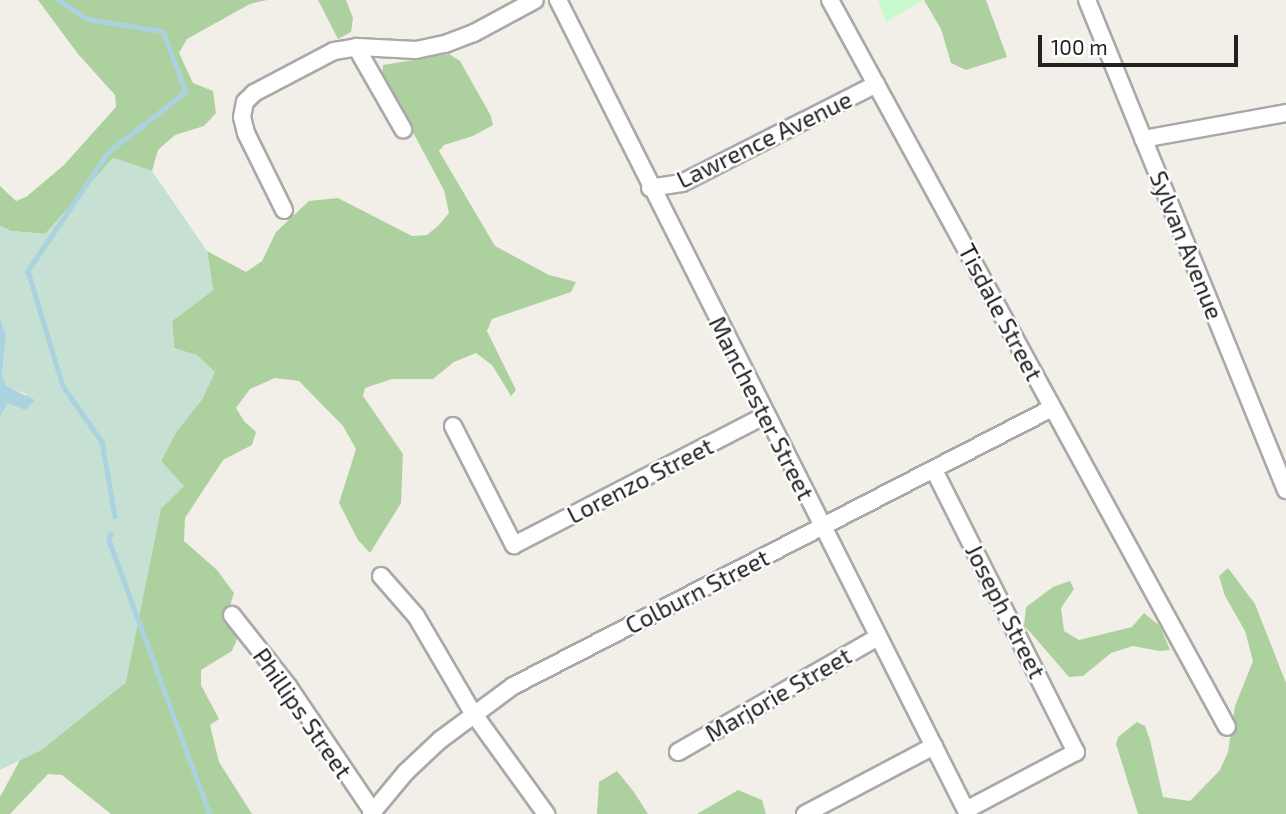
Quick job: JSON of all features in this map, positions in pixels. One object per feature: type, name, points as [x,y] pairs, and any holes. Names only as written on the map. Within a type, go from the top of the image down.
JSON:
[{"type":"street","points":[[284,210],[246,133],[242,117],[245,102],[254,93],[334,51],[356,47],[416,50],[445,44],[474,33],[535,0]]},
{"type":"street","name":"Manchester Street","points":[[558,0],[650,188],[967,812]]},
{"type":"street","name":"Tisdale Street","points":[[830,0],[1227,727]]},
{"type":"street","name":"Sylvan Avenue","points":[[1087,0],[1286,490]]},
{"type":"street","points":[[356,47],[403,130]]},
{"type":"street","name":"Lawrence Avenue","points":[[650,188],[682,183],[876,84]]},
{"type":"street","points":[[1143,139],[1286,113]]},
{"type":"street","name":"Colburn Street","points":[[372,813],[407,772],[473,713],[552,664],[1052,408]]},
{"type":"street","name":"Lorenzo Street","points":[[453,426],[514,545],[766,415]]},
{"type":"street","name":"Joseph Street","points":[[934,470],[1076,752],[967,812]]},
{"type":"street","points":[[381,576],[415,616],[473,713],[546,814]]},
{"type":"street","name":"Phillips Street","points":[[232,615],[288,686],[372,813]]},
{"type":"street","name":"Marjorie Street","points":[[678,752],[878,637]]},
{"type":"street","points":[[804,814],[934,746]]},
{"type":"green space","points":[[38,0],[267,0],[250,4],[187,39],[179,53],[193,83],[213,91],[216,113],[204,126],[175,135],[158,150],[152,171],[113,158],[45,234],[11,231],[0,226],[0,186],[16,201],[26,197],[64,165],[116,107],[115,95],[78,54]]},
{"type":"green space","points":[[318,0],[346,0],[353,18],[351,32],[338,39]]},
{"type":"green space","points":[[878,0],[923,0],[886,22]]},
{"type":"green space","points":[[924,0],[986,0],[1007,57],[966,70],[951,63],[941,29]]},
{"type":"green space","points":[[449,54],[460,61],[491,116],[493,125],[473,136],[444,145],[439,151],[495,246],[549,275],[576,282],[571,292],[492,319],[487,331],[516,390],[511,396],[492,365],[476,353],[454,362],[433,379],[392,379],[365,388],[363,396],[403,454],[401,503],[370,553],[358,540],[339,503],[356,449],[343,426],[299,381],[275,378],[250,389],[236,408],[244,421],[256,432],[252,445],[223,460],[185,518],[184,541],[217,570],[234,593],[226,619],[237,639],[232,651],[201,670],[201,685],[219,719],[210,725],[219,762],[252,814],[111,814],[62,775],[48,774],[10,814],[0,814],[0,797],[20,760],[41,750],[126,682],[0,448],[161,461],[176,432],[203,398],[198,356],[174,348],[172,321],[213,290],[207,251],[246,272],[262,261],[276,232],[309,201],[338,198],[412,236],[427,235],[439,225],[449,213],[444,190],[382,75],[383,65]]},
{"type":"green space","points":[[113,158],[152,171],[207,251],[213,290],[172,321],[174,348],[198,356],[215,372],[203,398],[176,432],[161,461],[184,486],[161,509],[126,682],[41,750],[0,770],[0,417],[8,403],[27,394],[6,387],[2,375],[6,335],[0,318],[0,226],[11,231],[45,234]]},
{"type":"green space","points":[[1228,568],[1255,604],[1286,683],[1286,814],[1138,814],[1116,744],[1118,737],[1137,722],[1145,726],[1150,740],[1163,797],[1190,801],[1220,770],[1228,752],[1235,706],[1253,661],[1245,631],[1225,596],[1219,576]]},
{"type":"green space","points":[[1070,581],[1074,589],[1061,608],[1064,631],[1079,640],[1132,627],[1144,613],[1160,626],[1170,650],[1159,651],[1133,646],[1111,653],[1083,676],[1069,677],[1024,625],[1026,607],[1053,587]]},
{"type":"green space","points":[[617,771],[648,814],[597,814],[599,782]]},
{"type":"green space","points":[[738,790],[762,800],[766,814],[697,814]]},
{"type":"water","points":[[0,318],[6,335],[2,375],[6,386],[35,400],[25,410],[8,403],[0,417]]},
{"type":"waterway","points":[[59,0],[87,19],[163,31],[186,92],[108,153],[28,271],[63,386],[102,442],[115,516]]},
{"type":"waterway","points":[[111,534],[109,540],[210,814]]}]
